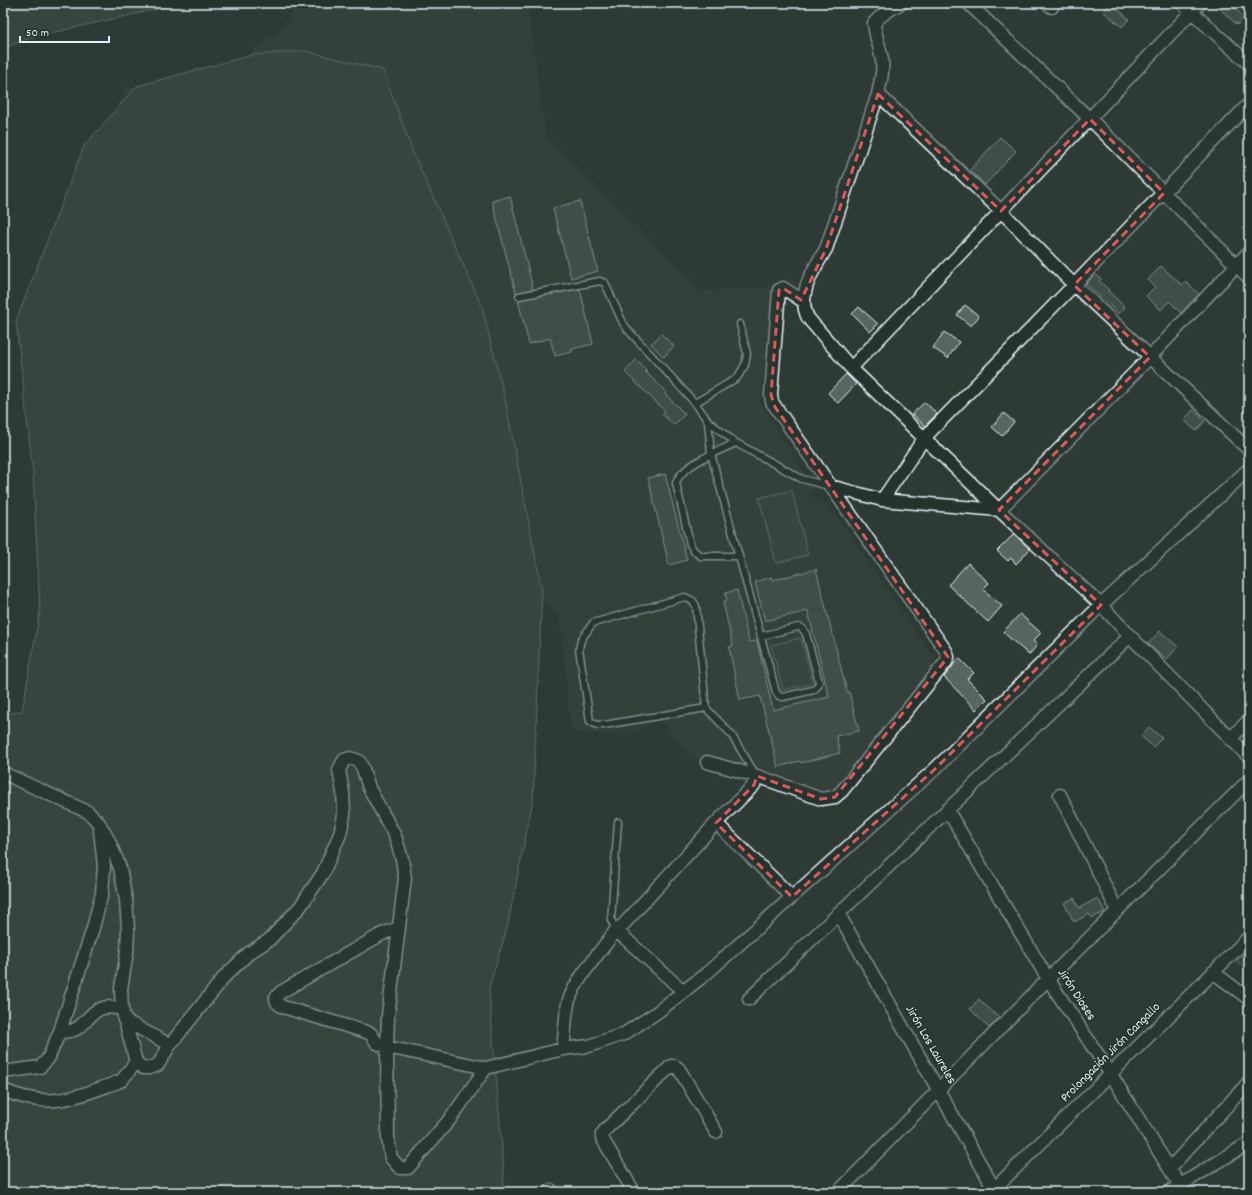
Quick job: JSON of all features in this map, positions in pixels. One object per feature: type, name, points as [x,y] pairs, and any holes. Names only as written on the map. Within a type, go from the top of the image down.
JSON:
[{"type":"street","points":[[902,3],[887,12],[874,23],[882,61],[883,74],[878,94],[826,249],[813,272],[805,291],[803,301],[804,311],[808,318],[851,368],[925,437],[999,510],[1102,605],[1130,636],[1249,757]]},
{"type":"street","points":[[968,3],[1090,119],[1249,278]]},
{"type":"street","points":[[1182,3],[1249,64]]},
{"type":"street","points":[[851,368],[1200,3]]},
{"type":"street","points":[[878,94],[1001,212],[1074,285],[1249,450]]},
{"type":"street","points":[[882,500],[925,437],[1249,104]]},
{"type":"street","points":[[999,510],[1150,357],[1249,252]]},
{"type":"street","points":[[707,762],[757,776],[822,799],[835,797],[842,791],[946,662],[948,657],[946,651],[772,402],[771,395],[779,290],[783,288],[803,301]]},
{"type":"street","points":[[398,928],[382,934],[281,992],[276,997],[276,1001],[283,1007],[370,1033],[377,1043],[387,1047],[486,1068],[563,1049],[589,1046],[624,1034],[656,1013],[707,973],[935,770],[1102,605],[1249,469]]},
{"type":"street","points":[[830,486],[882,500],[999,510]]},
{"type":"street","points":[[749,999],[1130,636]]},
{"type":"street","points":[[1230,739],[1249,720]]},
{"type":"street","points":[[3,773],[88,812],[99,823],[110,843],[120,868],[126,900],[128,929],[127,952],[121,989],[123,1014],[136,1062],[143,1068],[150,1068],[158,1065],[170,1045],[225,976],[250,953],[269,940],[300,907],[323,873],[340,834],[344,815],[343,792],[339,770],[344,760],[350,758],[359,761],[369,788],[395,836],[402,858],[405,878],[388,1016],[387,1047],[388,1138],[391,1158],[400,1168],[408,1168],[452,1118],[486,1068]]},
{"type":"street","points":[[563,1049],[569,1002],[573,990],[616,930],[716,823],[754,785],[757,776]]},
{"type":"street","points":[[838,1192],[1048,979],[1249,780]]},
{"type":"street","points":[[1060,795],[1117,910]]},
{"type":"street","name":"Jirón Dioses","points":[[948,811],[1048,979],[1110,1073],[1183,1189]]},
{"type":"street","points":[[3,1072],[40,1066],[48,1059],[60,1031],[93,928],[102,893],[104,866],[99,823]]},
{"type":"street","points":[[716,823],[792,897]]},
{"type":"street","name":"Jirón Los Laureles","points":[[838,913],[939,1090],[994,1191]]},
{"type":"street","points":[[616,930],[683,991]]},
{"type":"street","name":"Prolongación Jirón Cangallo","points":[[994,1191],[1110,1073],[1249,937]]},
{"type":"street","points":[[1213,972],[1249,999]]},
{"type":"street","points":[[60,1031],[68,1032],[76,1030],[96,1012],[103,1008],[123,1014],[170,1045]]},
{"type":"street","points":[[370,1033],[388,1016]]},
{"type":"street","points":[[3,1090],[31,1099],[51,1101],[73,1098],[122,1080],[136,1062]]},
{"type":"street","points":[[634,1192],[602,1138],[602,1134],[671,1066],[675,1066],[679,1069],[716,1132]]},
{"type":"street","points":[[1170,1168],[1249,1082]]},
{"type":"street","points":[[1169,1192],[1183,1189],[1249,1143]]},
{"type":"lane","points":[[519,296],[600,281],[605,283],[623,323],[628,330],[695,403],[708,421],[736,443],[802,479],[830,486]]},
{"type":"lane","points":[[695,403],[737,378],[745,366],[746,354],[740,324]]},
{"type":"lane","points":[[708,421],[711,454],[776,692],[779,696],[783,697],[813,690],[817,687],[819,682],[806,634],[802,628],[798,627],[761,636]]},
{"type":"lane","points":[[736,443],[711,454],[682,472],[677,478],[676,482],[690,544],[694,551],[701,556],[739,556]]},
{"type":"lane","points":[[706,708],[597,725],[590,721],[579,649],[581,640],[593,623],[686,597],[693,601],[696,606],[706,708],[731,734],[757,776]]},
{"type":"lane","points":[[616,930],[611,920],[618,822]]},
{"type":"highlighted area","points":[[878,94],[1001,211],[1090,119],[1164,193],[1074,285],[1150,357],[999,510],[1101,605],[935,769],[792,897],[716,823],[754,785],[757,776],[821,799],[835,797],[948,657],[775,407],[771,395],[779,290],[783,288],[801,300],[826,249]]},
{"type":"shaded area","points":[[3,3],[184,3],[33,37],[3,48]]},
{"type":"shaded area","points":[[299,3],[531,3],[529,14],[546,137],[702,291],[778,286],[760,401],[815,490],[809,495],[830,506],[934,658],[936,676],[830,798],[813,804],[689,755],[660,719],[622,736],[571,732],[560,621],[468,498],[89,189],[125,87],[195,95],[278,31]]},
{"type":"shaded area","points":[[305,51],[383,70],[412,150],[482,307],[505,399],[542,591],[533,800],[507,928],[489,988],[504,1174],[503,1192],[3,1192],[3,715],[22,711],[40,611],[33,473],[16,321],[84,146],[137,86],[252,55]]},
{"type":"shaded area","points":[[792,490],[808,555],[776,563],[759,498]]},
{"type":"shaded area","points":[[801,638],[813,683],[783,690],[771,645]]},
{"type":"shaded area","points":[[1249,948],[1249,971],[1236,962]]},
{"type":"building","points":[[1111,3],[1129,19],[1122,27],[1103,11]]},
{"type":"building","points":[[1214,3],[1229,3],[1244,17],[1237,25]]},
{"type":"building","points":[[1000,137],[1016,151],[985,185],[970,170]]},
{"type":"building","points":[[510,196],[533,289],[516,293],[492,201]]},
{"type":"building","points":[[580,201],[598,271],[571,278],[553,208]]},
{"type":"building","points":[[1161,266],[1182,285],[1185,281],[1199,294],[1181,313],[1169,301],[1161,310],[1146,296],[1155,287],[1148,280]]},
{"type":"building","points":[[1095,274],[1101,279],[1099,281],[1109,290],[1108,291],[1125,307],[1119,314],[1086,284]]},
{"type":"building","points":[[580,289],[593,344],[572,349],[572,352],[555,356],[550,338],[529,344],[518,300]]},
{"type":"building","points":[[965,305],[979,316],[971,326],[957,315]]},
{"type":"building","points":[[859,307],[878,324],[870,332],[852,314]]},
{"type":"building","points":[[944,332],[959,342],[948,358],[933,348]]},
{"type":"building","points":[[661,334],[674,346],[664,357],[651,344]]},
{"type":"building","points":[[636,360],[666,392],[665,394],[685,414],[674,425],[662,414],[665,411],[625,372]]},
{"type":"building","points":[[846,374],[856,384],[838,403],[828,393]]},
{"type":"building","points":[[925,402],[937,414],[925,426],[912,414]]},
{"type":"building","points":[[1193,410],[1205,421],[1196,431],[1184,420]]},
{"type":"building","points":[[1004,413],[1014,422],[1002,436],[992,427]]},
{"type":"building","points":[[665,474],[687,560],[669,565],[648,478]]},
{"type":"building","points":[[1014,534],[1030,549],[1016,564],[1011,558],[1008,561],[997,551]]},
{"type":"building","points":[[968,563],[989,583],[983,589],[1002,606],[988,622],[948,585]]},
{"type":"building","points":[[816,569],[847,692],[849,692],[859,731],[836,736],[840,753],[778,767],[760,696],[740,700],[729,647],[733,646],[723,602],[727,601],[725,593],[737,590],[749,642],[757,641],[773,710],[829,697],[808,611],[765,621],[755,582],[772,577],[773,580]]},
{"type":"building","points":[[1020,614],[1041,633],[1033,641],[1037,645],[1029,655],[1003,632]]},
{"type":"building","points":[[1160,631],[1178,647],[1166,660],[1148,644]]},
{"type":"building","points":[[959,658],[974,673],[967,679],[987,699],[976,710],[944,677]]},
{"type":"building","points":[[1149,727],[1162,738],[1153,747],[1141,736]]},
{"type":"building","points":[[1074,898],[1079,908],[1098,898],[1105,912],[1092,918],[1089,914],[1074,922],[1064,903]]},
{"type":"building","points":[[979,999],[999,1018],[989,1028],[970,1009]]}]
